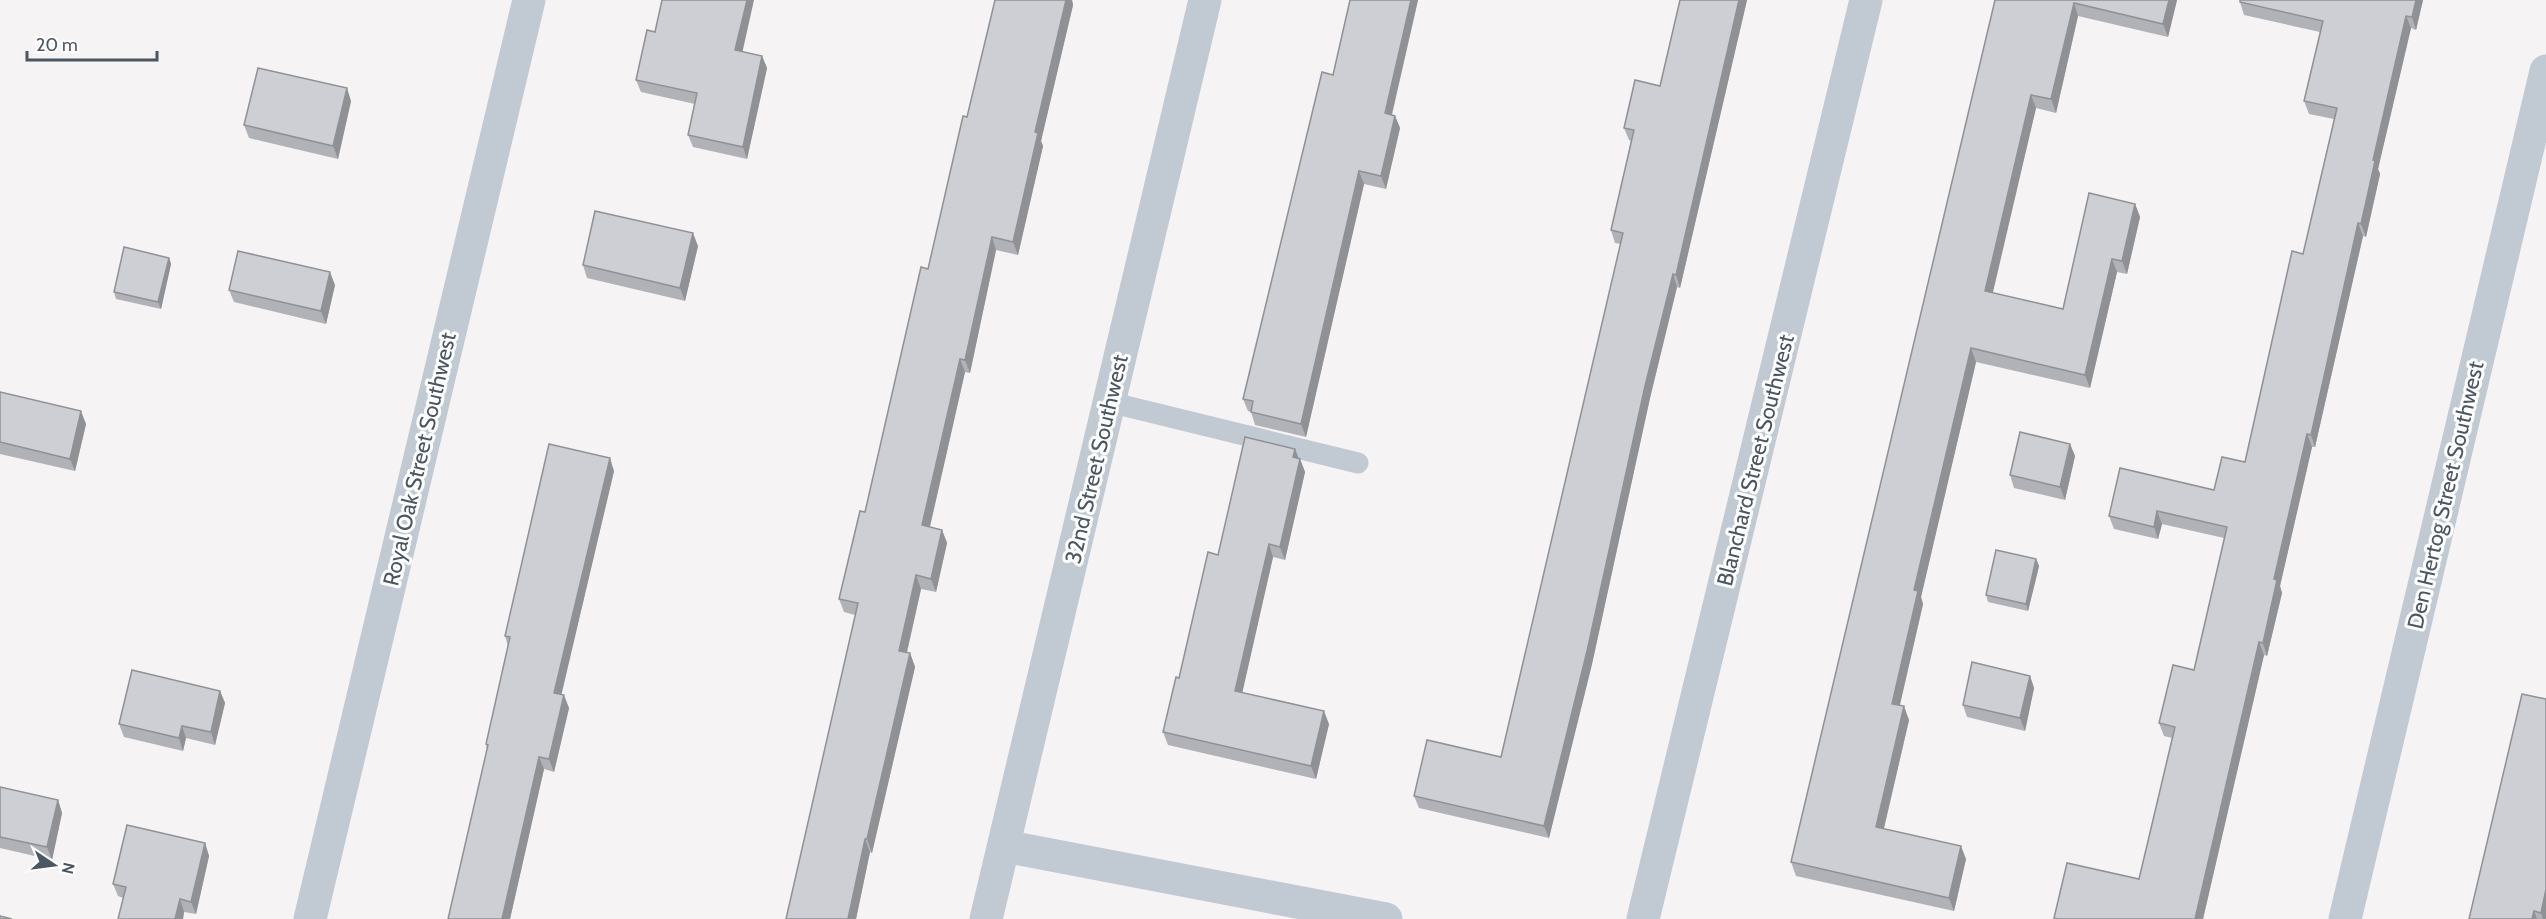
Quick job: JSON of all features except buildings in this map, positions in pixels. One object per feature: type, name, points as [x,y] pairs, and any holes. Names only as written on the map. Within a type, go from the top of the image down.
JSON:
[{"type":"street","name":"Royal Oak Street Southwest","points":[[310,919],[529,0]]},
{"type":"street","name":"32nd Street Southwest","points":[[986,919],[1205,0]]},
{"type":"street","name":"Blanchard Street Southwest","points":[[1643,919],[1866,0]]},
{"type":"street","name":"Den Hertog Street Southwest","points":[[2345,919],[2546,71]]},
{"type":"street","points":[[1004,846],[1386,919]]},
{"type":"lane","points":[[1109,402],[1358,463]]}]
